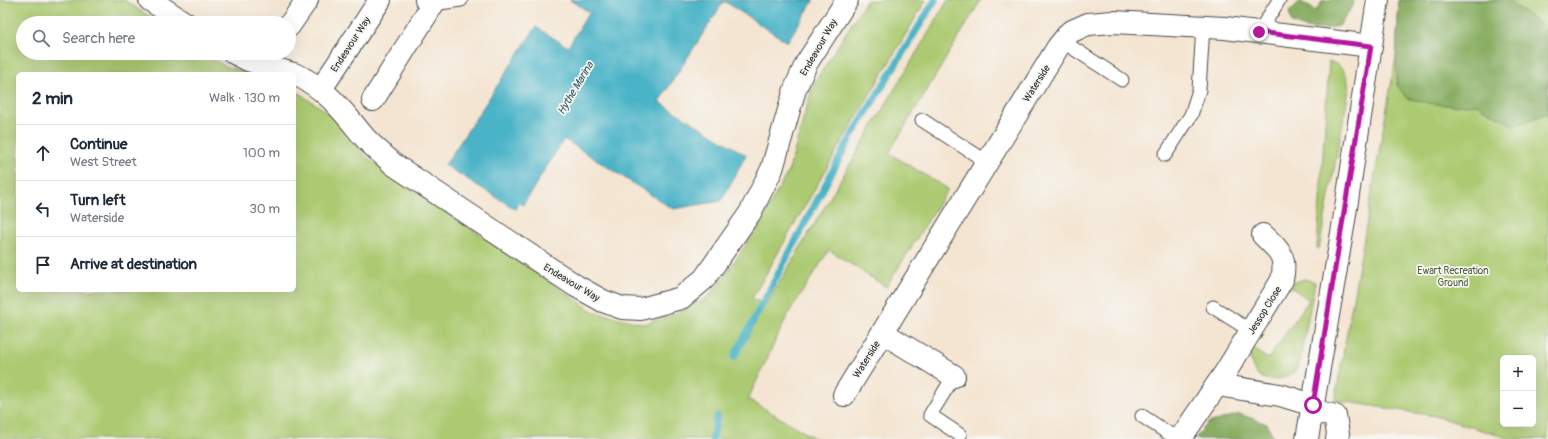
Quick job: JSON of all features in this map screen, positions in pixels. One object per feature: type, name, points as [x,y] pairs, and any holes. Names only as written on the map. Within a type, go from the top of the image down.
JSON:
[{"type":"street","points":[[150,0],[174,16]]},
{"type":"street","points":[[296,16],[307,0]]},
{"type":"street","name":"Endeavour Way","points":[[321,89],[380,0]]},
{"type":"street","name":"Endeavour Way","points":[[296,76],[321,89],[345,112],[366,139],[393,164],[576,286],[603,301],[622,308],[641,309],[681,298],[704,279],[750,213],[772,169],[795,89],[806,64],[847,0]]},
{"type":"street","points":[[1307,439],[1378,0]]},
{"type":"street","points":[[373,100],[429,2]]},
{"type":"street","name":"Waterside","points":[[844,395],[1062,41],[1070,32],[1088,24],[1112,22],[1259,32],[1371,46]]},
{"type":"street","name":"Endeavour Way","points":[[248,60],[287,72]]},
{"type":"street","name":"Jessop Close","points":[[1180,439],[1218,385],[1282,280],[1285,265],[1278,250],[1263,235]]},
{"type":"street","points":[[882,333],[954,376]]},
{"type":"street","points":[[1218,385],[1280,395],[1335,416],[1338,434],[1337,439]]},
{"type":"lane","points":[[429,2],[461,0]]},
{"type":"lane","points":[[1259,32],[1279,0]]},
{"type":"lane","points":[[1165,155],[1191,115],[1199,90],[1202,27]]},
{"type":"lane","points":[[1062,41],[1122,80]]},
{"type":"lane","points":[[922,120],[987,162]]},
{"type":"lane","points":[[1213,307],[1251,331]]},
{"type":"lane","points":[[954,376],[930,415],[960,435]]},
{"type":"lane","points":[[1142,416],[1177,439]]},
{"type":"green space","points":[[0,0],[124,0],[148,16],[16,16],[16,60],[216,60],[225,66],[244,72],[16,72],[16,292],[296,292],[296,91],[332,115],[366,157],[594,312],[644,324],[675,314],[704,300],[721,282],[757,228],[789,170],[813,85],[867,0],[926,0],[752,298],[766,305],[948,0],[981,0],[889,153],[948,189],[886,287],[829,250],[787,316],[748,399],[816,439],[0,439]]},
{"type":"green space","points":[[1323,0],[1354,0],[1353,6],[1339,26],[1310,29],[1292,23],[1289,12],[1300,1],[1316,11]]},
{"type":"green space","name":"Ewart Recreation Ground","points":[[1399,0],[1548,0],[1548,439],[1511,439],[1435,416],[1335,400],[1396,57]]},
{"type":"green space","points":[[1399,0],[1508,0],[1548,30],[1548,113],[1515,126],[1476,104],[1454,106],[1428,103],[1407,98],[1397,85],[1396,57]]},
{"type":"green space","points":[[1329,61],[1342,69],[1348,80],[1349,90],[1319,249],[1317,248]]},
{"type":"green space","points":[[1305,279],[1315,282],[1300,361],[1294,373],[1275,379],[1261,377],[1256,373],[1253,366],[1250,357],[1250,346],[1268,359],[1309,300],[1291,287],[1294,282]]},
{"type":"green space","points":[[1240,414],[1267,424],[1274,439],[1195,439],[1208,423]]},
{"type":"water","name":"Hythe Marina","points":[[570,0],[814,0],[787,42],[724,1],[659,102],[746,155],[721,201],[673,209],[564,139],[523,205],[519,202],[515,209],[445,165],[536,27],[568,47],[589,12]]},
{"type":"waterway","points":[[734,357],[847,144],[935,0]]},
{"type":"waterway","points":[[712,439],[717,416]]},
{"type":"route","points":[[1259,32],[1371,46],[1343,227],[1313,405]]}]
